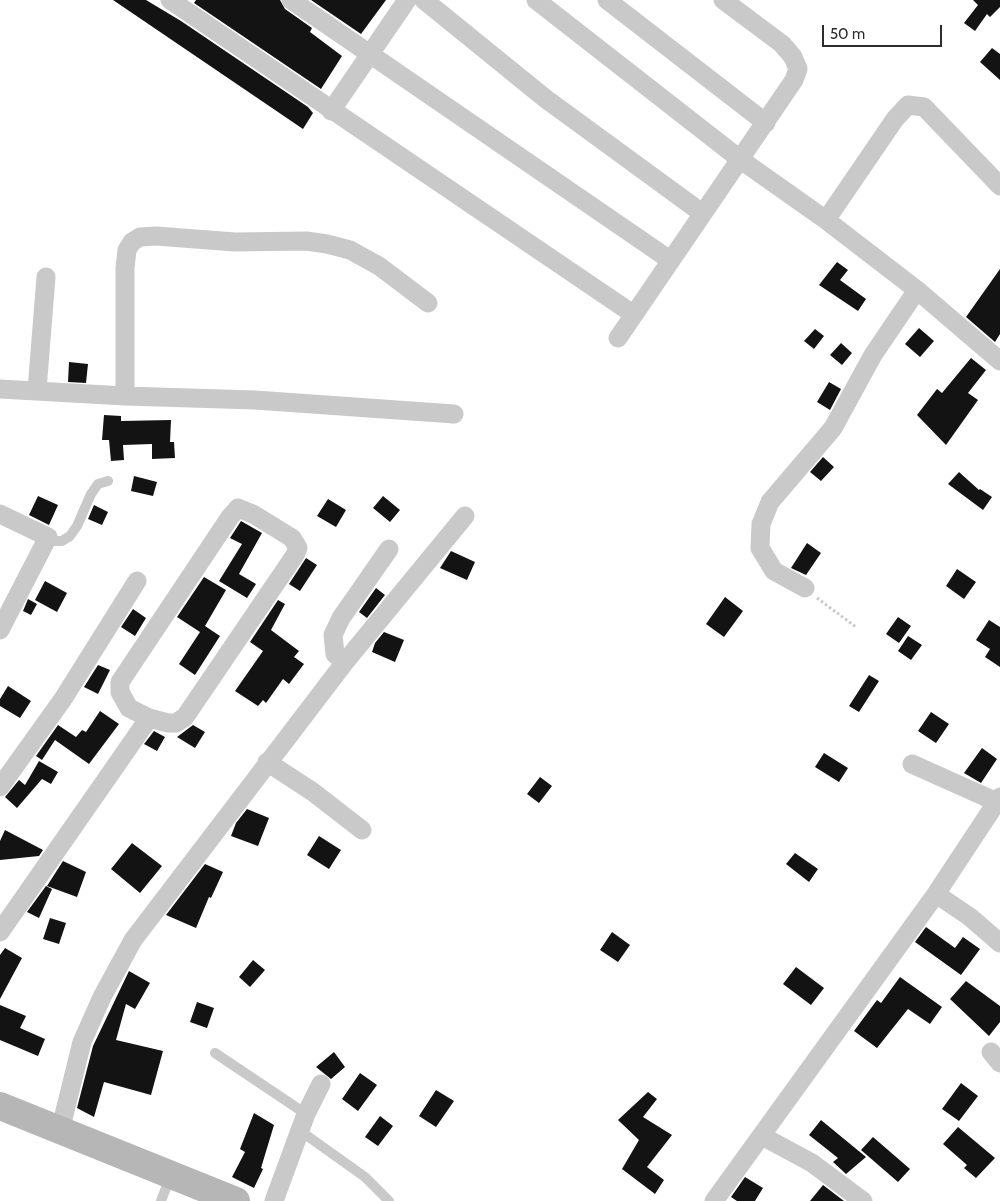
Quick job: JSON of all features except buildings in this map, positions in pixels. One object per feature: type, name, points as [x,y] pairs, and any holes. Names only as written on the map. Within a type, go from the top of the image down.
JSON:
[{"type":"main road","points":[[0,1106],[236,1201]]},
{"type":"street","points":[[170,0],[633,314]]},
{"type":"street","points":[[291,0],[670,260]]},
{"type":"street","points":[[331,111],[407,0]]},
{"type":"street","points":[[424,0],[546,99],[702,213]]},
{"type":"street","points":[[536,0],[741,160],[826,220],[918,290],[1000,361]]},
{"type":"street","points":[[607,0],[766,123]]},
{"type":"street","points":[[618,338],[702,213],[766,123],[794,80],[798,69],[793,57],[782,44],[723,0]]},
{"type":"street","points":[[826,220],[895,118],[908,105],[924,107],[1000,186]]},
{"type":"street","points":[[125,396],[124,268],[127,250],[132,242],[140,238],[156,236],[235,242],[306,241],[327,244],[350,250],[379,266],[428,302]]},
{"type":"street","points":[[37,390],[46,277]]},
{"type":"street","points":[[805,588],[774,571],[760,548],[761,524],[770,502],[833,428],[872,355],[918,290]]},
{"type":"street","points":[[0,389],[125,396],[255,400],[454,414]]},
{"type":"street","points":[[242,508],[292,538],[298,548],[295,555],[185,717],[176,722],[168,723],[149,718],[129,708],[120,692],[120,682],[233,512],[242,508]]},
{"type":"street","points":[[0,514],[48,537],[0,630]]},
{"type":"street","points":[[60,1131],[82,1042],[102,997],[133,940],[345,662],[465,516]]},
{"type":"street","points":[[345,662],[335,654],[333,635],[341,618],[389,549]]},
{"type":"street","points":[[0,787],[63,699],[137,581]]},
{"type":"street","points":[[0,932],[149,718]]},
{"type":"street","points":[[268,762],[313,792],[362,830]]},
{"type":"street","points":[[714,1201],[936,894],[998,800],[912,764]]},
{"type":"street","points":[[936,894],[970,918],[1000,943]]},
{"type":"street","points":[[274,1201],[302,1122],[321,1084]]},
{"type":"street","points":[[762,1136],[812,1163],[863,1201]]},
{"type":"lane","points":[[48,537],[56,541],[62,541],[70,536],[77,526],[91,494],[98,484],[108,481]]},
{"type":"lane","points":[[215,1053],[302,1122],[365,1177],[389,1201]]},
{"type":"lane","points":[[161,1201],[170,1176]]},
{"type":"path","points":[[805,588],[856,627]]}]
